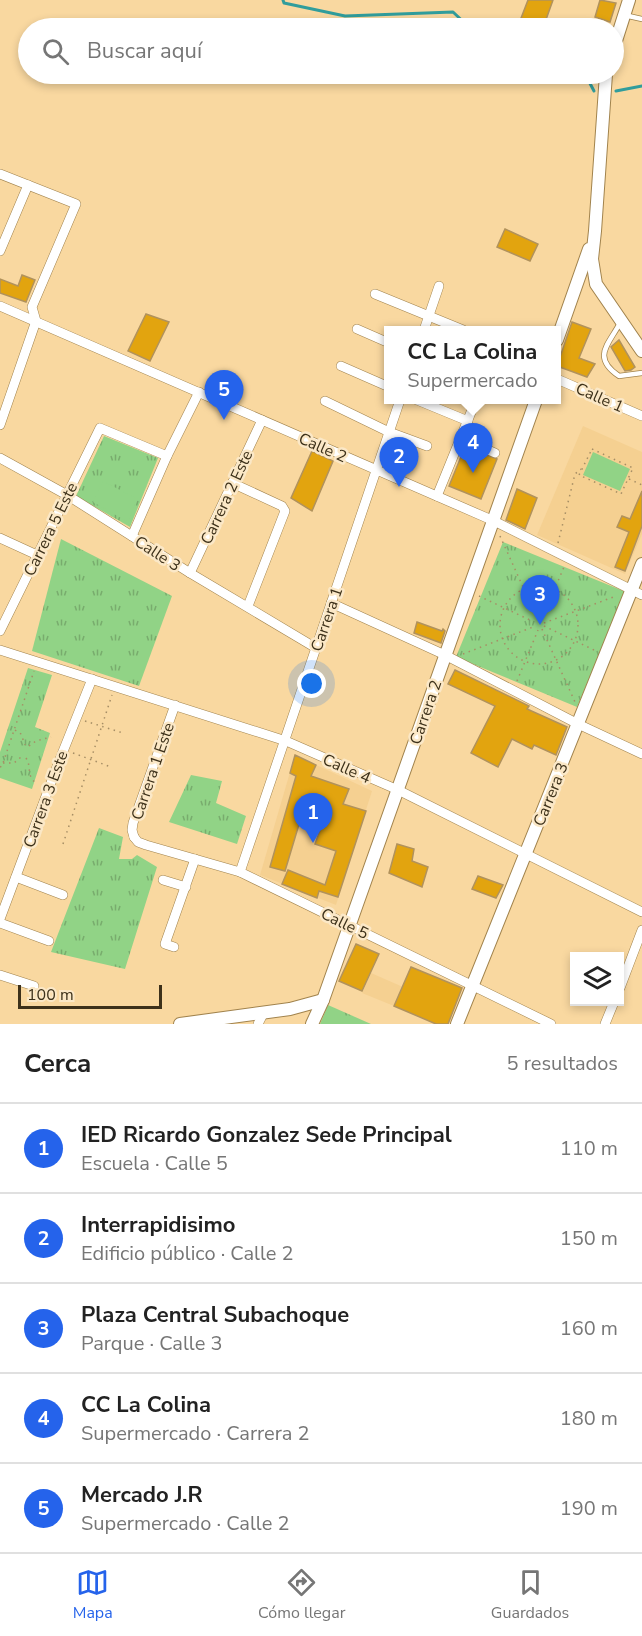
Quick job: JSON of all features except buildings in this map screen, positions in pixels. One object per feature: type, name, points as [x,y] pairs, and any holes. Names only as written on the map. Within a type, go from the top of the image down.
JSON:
[{"type":"street","points":[[622,18],[628,0]]},
{"type":"street","points":[[605,84],[596,231],[592,259],[597,284],[642,351]]},
{"type":"street","points":[[0,174],[76,204],[32,307],[36,321],[0,425]]},
{"type":"street","points":[[0,251],[28,185]]},
{"type":"street","points":[[561,329],[596,231]]},
{"type":"street","points":[[579,279],[583,278],[597,284]]},
{"type":"street","points":[[425,326],[439,286]]},
{"type":"street","points":[[375,294],[454,326]]},
{"type":"street","name":"Calle 2","points":[[0,306],[494,521],[637,593]]},
{"type":"street","points":[[357,329],[384,341]]},
{"type":"street","points":[[341,366],[384,385]]},
{"type":"street","name":"Calle 1","points":[[561,381],[642,416]]},
{"type":"street","points":[[132,536],[167,456],[199,392]]},
{"type":"street","points":[[325,401],[390,432],[427,446]]},
{"type":"street","name":"Carrera 1","points":[[240,872],[398,404]]},
{"type":"street","points":[[429,404],[468,421]]},
{"type":"street","points":[[437,496],[474,404]]},
{"type":"street","name":"Carrera 2","points":[[312,1024],[323,1000],[448,656],[468,591],[534,404]]},
{"type":"street","name":"Carrera 2 Este","points":[[190,573],[262,420]]},
{"type":"street","name":"Carrera 5 Este","points":[[0,631],[100,428],[167,456]]},
{"type":"street","points":[[461,438],[495,453]]},
{"type":"street","name":"Calle 3","points":[[0,458],[67,495],[190,573],[316,648]]},
{"type":"street","points":[[232,483],[282,506],[285,511],[248,606]]},
{"type":"street","points":[[0,538],[38,555]]},
{"type":"street","name":"Carrera 3","points":[[457,1024],[606,655],[637,593],[642,564]]},
{"type":"street","points":[[331,603],[448,656],[513,691],[580,721],[642,754]]},
{"type":"street","points":[[0,605],[10,610]]},
{"type":"street","points":[[0,650],[35,664]]},
{"type":"street","name":"Calle 4","points":[[35,664],[116,686],[286,741],[398,790],[642,912]]},
{"type":"street","name":"Carrera 3 Este","points":[[0,921],[63,750],[92,679]]},
{"type":"street","name":"Carrera 1 Este","points":[[129,848],[134,837],[133,823],[175,705]]},
{"type":"street","name":"Calle 5","points":[[134,837],[138,842],[146,845],[240,872],[551,1024]]},
{"type":"street","points":[[174,947],[165,944],[195,859]]},
{"type":"street","points":[[16,877],[63,895]]},
{"type":"street","points":[[163,880],[186,887]]},
{"type":"street","points":[[0,921],[49,941]]},
{"type":"street","points":[[624,977],[642,930]]},
{"type":"street","points":[[0,975],[34,986]]},
{"type":"street","points":[[180,1024],[310,1005],[323,1000]]},
{"type":"street","points":[[605,1024],[612,1006]]},
{"type":"street","points":[[258,1024],[264,1012]]},
{"type":"lane","points":[[623,14],[642,19]]},
{"type":"lane","points":[[621,321],[603,353],[611,371],[619,376],[639,373]]},
{"type":"lane","points":[[612,335],[614,343]]},
{"type":"lane","points":[[631,370],[639,373]]},
{"type":"path","points":[[592,449],[633,468],[628,478],[621,494],[579,475],[592,449]]},
{"type":"path","points":[[557,547],[575,474],[582,469]]},
{"type":"path","points":[[628,478],[642,485]]},
{"type":"path","points":[[494,521],[537,618]]},
{"type":"path","points":[[542,619],[567,558]]},
{"type":"path","points":[[544,586],[555,589],[571,602],[576,611],[578,621],[575,640],[567,652],[556,660],[546,663],[525,662],[507,649],[502,639],[499,623],[503,608],[508,600],[524,588],[544,586]]},
{"type":"path","points":[[468,591],[532,621]]},
{"type":"path","points":[[543,626],[576,611],[637,593]]},
{"type":"path","points":[[543,626],[606,655]]},
{"type":"path","points":[[543,626],[580,721]]},
{"type":"path","points":[[448,656],[533,627]]},
{"type":"path","points":[[513,691],[538,630]]},
{"type":"path","points":[[0,767],[35,664]]},
{"type":"path","points":[[63,844],[116,686]]},
{"type":"path","points":[[76,718],[123,733]]},
{"type":"path","points":[[14,730],[21,734],[26,745]]},
{"type":"path","points":[[29,746],[36,741],[51,737]]},
{"type":"path","points":[[63,750],[91,758],[111,767]]},
{"type":"path","points":[[3,763],[14,763],[21,757]]},
{"type":"path","points":[[26,758],[29,775],[36,783]]},
{"type":"shaded area","points":[[583,426],[642,452],[642,534],[625,574],[537,535]]},
{"type":"shaded area","points":[[295,755],[372,791],[336,905],[260,875]]},
{"type":"shaded area","points":[[371,973],[403,987],[394,1006],[362,993]]},
{"type":"green space","points":[[104,436],[158,458],[130,527],[76,496]]},
{"type":"green space","points":[[593,452],[630,469],[620,491],[583,475]]},
{"type":"green space","points":[[103,481],[137,499],[128,522],[93,502]]},
{"type":"green space","points":[[61,539],[172,596],[139,686],[32,651]]},
{"type":"green space","points":[[503,542],[626,592],[577,707],[456,657]]},
{"type":"green space","points":[[28,668],[52,675],[35,727],[50,733],[32,789],[0,778],[0,752]]},
{"type":"green space","points":[[191,775],[222,781],[216,803],[246,816],[237,844],[169,822]]},
{"type":"green space","points":[[99,828],[123,837],[119,859],[132,859],[137,855],[157,867],[125,969],[51,952]]},
{"type":"green space","points":[[328,1005],[371,1024],[320,1024]]},
{"type":"waterway","points":[[283,0],[284,3],[345,16],[453,12],[459,18]]},
{"type":"waterway","points":[[590,84],[594,91]]},
{"type":"waterway","points":[[616,91],[642,86]]},
{"type":"place","name":"Mercado J.R","points":[[224,420]]},
{"type":"place","name":"CC La Colina","points":[[473,473]]},
{"type":"place","name":"Interrapidisimo","points":[[399,487]]},
{"type":"place","name":"Plaza Central Subachoque","points":[[540,625]]},
{"type":"place","name":"IED Ricardo Gonzalez Sede Principal","points":[[313,843]]}]
